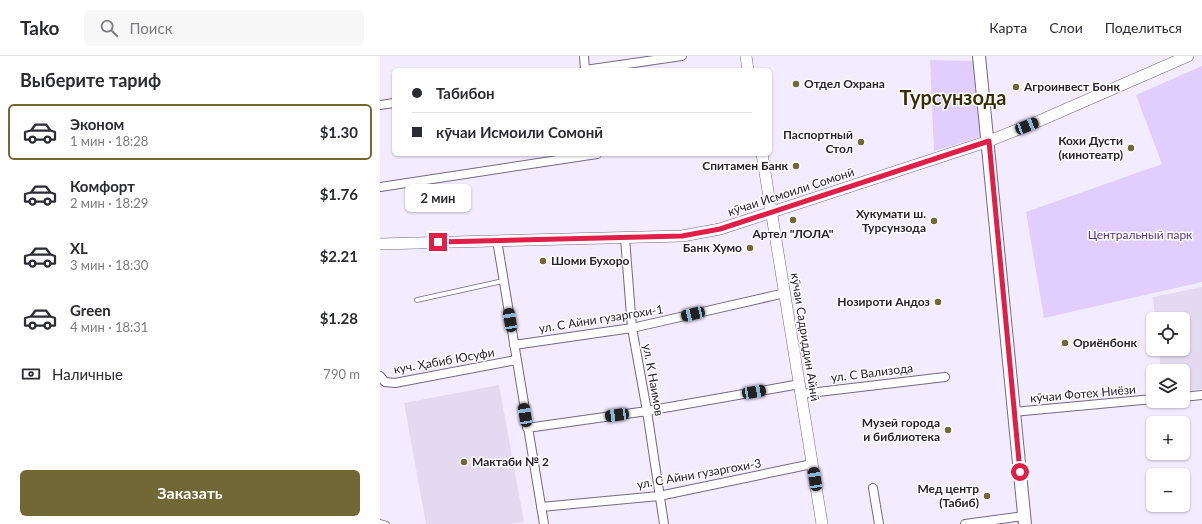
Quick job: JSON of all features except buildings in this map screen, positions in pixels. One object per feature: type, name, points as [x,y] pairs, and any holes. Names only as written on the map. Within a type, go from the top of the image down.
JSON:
[{"type":"main road","points":[[979,56],[989,141],[1024,520]]},
{"type":"street","points":[[584,56],[585,68]]},
{"type":"street","points":[[599,68],[682,56]]},
{"type":"street","points":[[746,56],[748,68]]},
{"type":"street","points":[[969,56],[979,56]]},
{"type":"street","name":"кӯчаи Исмоили Сомонӣ","points":[[380,244],[682,236],[720,229],[989,141],[1046,118],[1188,56]]},
{"type":"street","points":[[380,105],[392,103]]},
{"type":"street","points":[[380,186],[583,156]]},
{"type":"street","name":"кӯчаи Садриддин Айнӣ","points":[[762,156],[822,524]]},
{"type":"street","name":"ул. К Наимов","points":[[625,238],[632,328],[647,411],[664,524]]},
{"type":"street","points":[[496,240],[544,524]]},
{"type":"street","name":"ул. С Айни гузаргохи-1","points":[[514,345],[632,328],[785,293]]},
{"type":"street","name":"куч. Ҳабиб Юсуфи","points":[[380,376],[385,382],[395,383],[516,360]]},
{"type":"street","name":"ул. С Вализода","points":[[527,428],[800,389],[945,377]]},
{"type":"street","points":[[1190,396],[1202,395]]},
{"type":"street","name":"кӯчаи Фотех Ниёзи","points":[[1014,412],[1146,400]]},
{"type":"street","name":"ул. С Айни гузаргохи-3","points":[[541,507],[659,496],[812,464]]},
{"type":"street","points":[[873,488],[879,524]]},
{"type":"street","points":[[965,524],[1024,520]]},
{"type":"lane","points":[[418,300],[503,282]]},
{"type":"lane","points":[[380,522],[387,524]]},
{"type":"shaded area","points":[[1202,287],[1202,389],[1190,390],[1190,364],[1160,364],[1160,356],[1190,356],[1190,312],[1154,312],[1153,297]]},
{"type":"shaded area","name":"Мактаби № 2","points":[[499,385],[524,522],[511,524],[426,524],[404,403]]},
{"type":"green space","points":[[930,60],[973,61],[980,137],[934,151]]},
{"type":"green space","name":"Центральный парк","points":[[1202,66],[1202,282],[1044,318],[1026,212],[1162,164],[1136,95]]},
{"type":"place","name":"Отдел Охрана","points":[[796,84]]},
{"type":"place","name":"Агроинвест Бонк","points":[[1016,87]]},
{"type":"place","name":"Паспортный Стол","points":[[861,142]]},
{"type":"place","name":"Кохи Дусти (кинотеатр)","points":[[1131,148]]},
{"type":"place","name":"Спитамен Банк","points":[[796,166]]},
{"type":"place","name":"Артел \"ЛОЛА\"","points":[[793,220]]},
{"type":"place","name":"Хукумати ш. Турсунзода","points":[[934,221]]},
{"type":"place","name":"Банк Хумо","points":[[750,248]]},
{"type":"place","name":"Шоми Бухоро","points":[[543,261]]},
{"type":"place","name":"Нозироти Андоз","points":[[938,302]]},
{"type":"place","name":"Ориёнбонк","points":[[1065,343]]},
{"type":"place","name":"Музей города и библиотека","points":[[948,430]]},
{"type":"place","name":"Мактаби № 2","points":[[464,462]]},
{"type":"place","name":"Мед центр (Табиб)","points":[[987,496]]},
{"type":"district","name":"Турсунзода","points":[[953,98]]},
{"type":"route","points":[[438,242],[682,236],[720,229],[989,141],[1020,472]]}]
